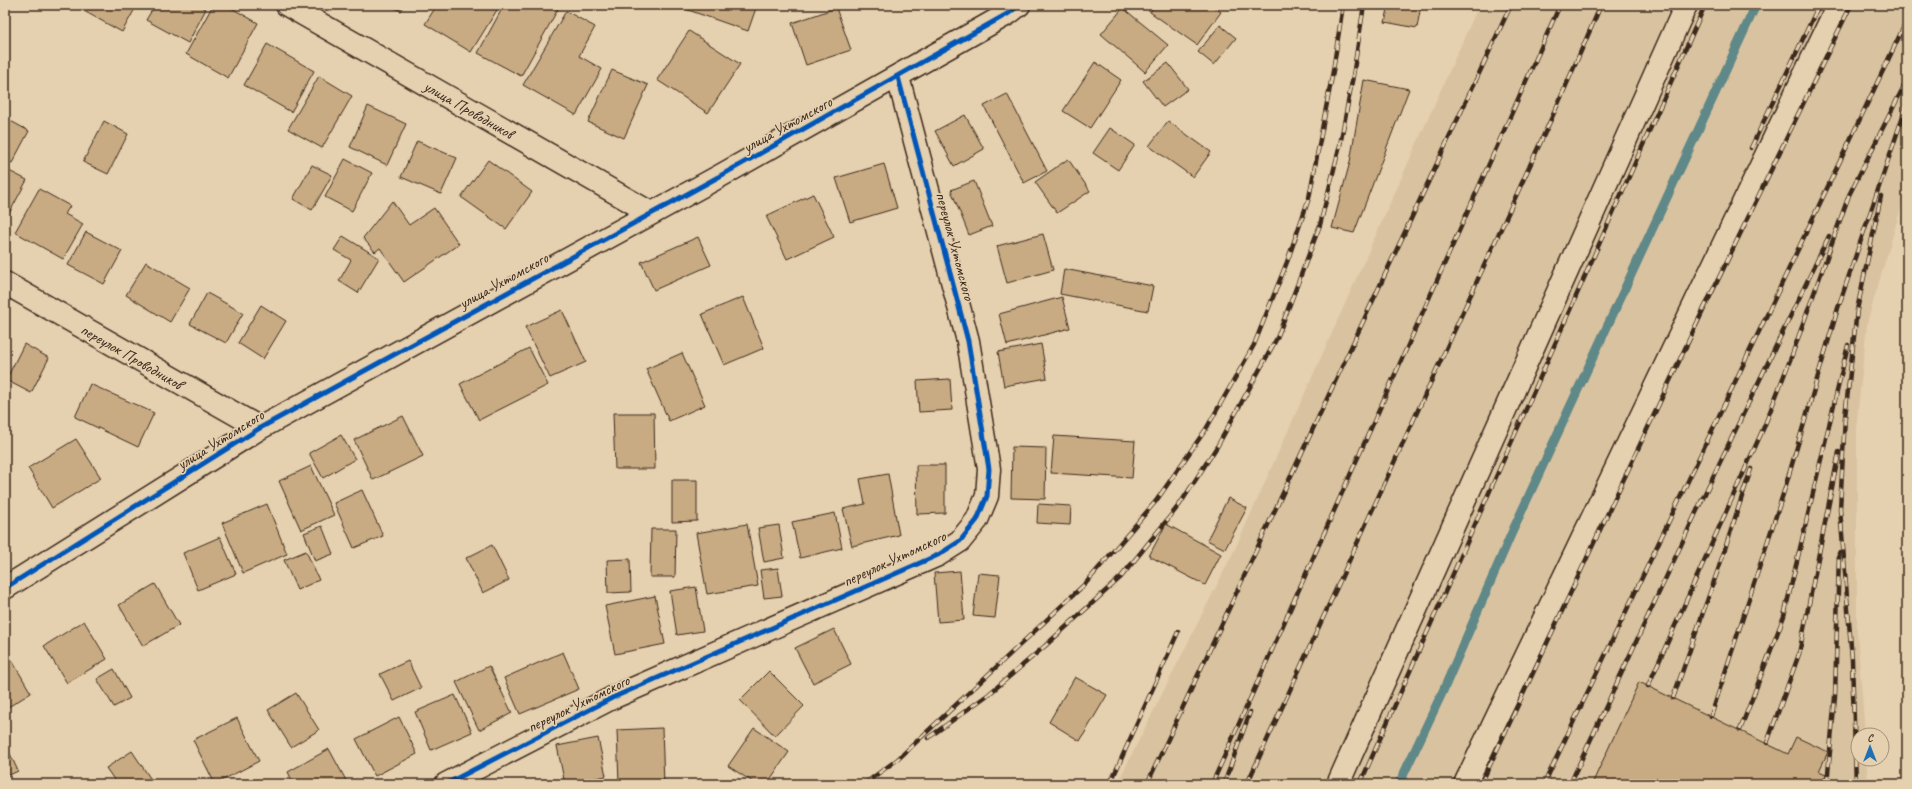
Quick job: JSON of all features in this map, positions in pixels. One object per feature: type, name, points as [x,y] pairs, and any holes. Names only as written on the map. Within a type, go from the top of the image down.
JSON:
[{"type":"street","name":"улица Проводников","points":[[287,5],[651,213]]},
{"type":"street","name":"улица Ухтомского","points":[[5,588],[260,428],[898,77],[1009,13],[1019,5]]},
{"type":"street","points":[[1338,784],[1686,5]]},
{"type":"street","points":[[1465,784],[1838,5]]},
{"type":"street","name":"переулок Ухтомского","points":[[446,784],[612,698],[938,555],[960,541],[977,520],[987,496],[989,469],[968,341],[898,77]]},
{"type":"street","name":"переулок Проводников","points":[[5,283],[260,428]]},
{"type":"shaded area","points":[[1479,5],[1907,5],[1907,187],[1867,323],[1857,419],[1857,632],[1864,727],[1850,727],[1850,767],[1867,767],[1868,784],[1117,784],[1236,547]]},
{"type":"building","points":[[73,5],[137,5],[122,32]]},
{"type":"building","points":[[155,5],[198,5],[206,9],[188,43],[146,20]]},
{"type":"building","points":[[213,5],[226,5],[258,23],[228,78],[186,54]]},
{"type":"building","points":[[388,5],[404,5],[401,11]]},
{"type":"building","points":[[437,5],[500,5],[471,52],[425,24]]},
{"type":"building","points":[[504,5],[551,5],[558,9],[521,76],[478,53]]},
{"type":"building","points":[[674,5],[748,5],[756,8],[748,31]]},
{"type":"building","points":[[1155,5],[1211,5],[1221,12],[1197,45],[1150,12]]},
{"type":"building","points":[[1389,5],[1421,5],[1417,28],[1385,22]]},
{"type":"building","points":[[836,8],[851,50],[806,65],[792,23]]},
{"type":"building","points":[[1123,8],[1168,45],[1145,72],[1101,34]]},
{"type":"building","points":[[566,11],[595,27],[579,56],[602,69],[576,115],[523,85]]},
{"type":"building","points":[[1220,25],[1236,38],[1214,65],[1198,52]]},
{"type":"building","points":[[689,31],[740,64],[708,113],[657,80]]},
{"type":"building","points":[[267,44],[314,71],[291,112],[244,85]]},
{"type":"building","points":[[1095,62],[1121,80],[1090,128],[1063,111]]},
{"type":"building","points":[[1168,63],[1188,89],[1163,107],[1143,81]]},
{"type":"building","points":[[612,70],[648,85],[624,138],[588,122]]},
{"type":"building","points":[[319,76],[352,96],[322,148],[288,129]]},
{"type":"building","points":[[1364,80],[1409,89],[1354,233],[1332,228],[1350,162]]},
{"type":"building","points":[[1007,94],[1047,171],[1024,183],[984,106]]},
{"type":"building","points":[[368,106],[406,124],[387,165],[350,147]]},
{"type":"building","points":[[965,115],[984,149],[954,166],[935,131]]},
{"type":"building","points":[[5,118],[29,131],[12,163],[5,160]]},
{"type":"building","points":[[104,121],[128,134],[108,174],[83,162]]},
{"type":"building","points":[[1168,121],[1211,152],[1193,177],[1149,146]]},
{"type":"building","points":[[1110,128],[1135,145],[1118,170],[1093,153]]},
{"type":"building","points":[[417,141],[457,158],[441,194],[401,177]]},
{"type":"building","points":[[345,159],[372,173],[352,211],[325,197]]},
{"type":"building","points":[[1068,159],[1090,191],[1057,213],[1035,182]]},
{"type":"building","points":[[488,160],[532,192],[506,229],[461,197]]},
{"type":"building","points":[[884,164],[897,208],[850,222],[836,178]]},
{"type":"building","points":[[312,165],[332,175],[312,210],[293,199]]},
{"type":"building","points":[[5,169],[27,180],[5,221]]},
{"type":"building","points":[[974,181],[992,226],[969,235],[951,190]]},
{"type":"building","points":[[39,189],[70,206],[65,214],[83,224],[63,259],[15,232]]},
{"type":"building","points":[[813,194],[834,237],[787,259],[766,216]]},
{"type":"building","points":[[392,201],[409,225],[434,208],[459,244],[404,282],[380,248],[375,252],[363,238]]},
{"type":"building","points":[[86,232],[122,251],[104,284],[68,265]]},
{"type":"building","points":[[1043,234],[1053,270],[1007,283],[997,246]]},
{"type":"building","points":[[343,236],[379,258],[358,293],[339,281],[351,260],[334,250]]},
{"type":"building","points":[[698,237],[711,265],[654,290],[641,262]]},
{"type":"building","points":[[146,262],[190,288],[170,322],[126,295]]},
{"type":"building","points":[[1064,269],[1153,286],[1148,311],[1060,294]]},
{"type":"building","points":[[207,293],[243,313],[226,343],[190,324]]},
{"type":"building","points":[[743,297],[764,348],[724,365],[702,314]]},
{"type":"building","points":[[1062,297],[1070,328],[1007,345],[999,314]]},
{"type":"building","points":[[261,305],[286,321],[263,359],[238,343]]},
{"type":"building","points":[[562,310],[586,362],[550,378],[525,327]]},
{"type":"building","points":[[24,344],[49,358],[31,393],[6,380]]},
{"type":"building","points":[[1041,344],[1047,378],[1004,386],[998,352]]},
{"type":"building","points":[[529,348],[548,385],[479,420],[460,384]]},
{"type":"building","points":[[682,353],[705,405],[669,421],[646,369]]},
{"type":"building","points":[[950,379],[952,410],[919,412],[917,381]]},
{"type":"building","points":[[90,384],[154,413],[138,447],[75,417]]},
{"type":"building","points":[[613,413],[654,413],[655,469],[615,469]]},
{"type":"building","points":[[403,416],[423,456],[373,480],[354,440]]},
{"type":"building","points":[[341,435],[355,459],[323,478],[309,453]]},
{"type":"building","points":[[1054,436],[1135,441],[1132,478],[1051,473]]},
{"type":"building","points":[[76,439],[101,478],[52,508],[28,468]]},
{"type":"building","points":[[1012,447],[1046,448],[1045,499],[1011,498]]},
{"type":"building","points":[[916,465],[945,465],[945,513],[917,514]]},
{"type":"building","points":[[311,466],[334,515],[301,530],[279,481]]},
{"type":"building","points":[[888,474],[899,535],[852,546],[843,509],[865,504],[860,479]]},
{"type":"building","points":[[672,480],[697,480],[697,521],[672,522]]},
{"type":"building","points":[[362,490],[383,536],[354,548],[334,503]]},
{"type":"building","points":[[1228,498],[1247,508],[1225,549],[1207,540]]},
{"type":"building","points":[[267,504],[287,554],[243,573],[222,523]]},
{"type":"building","points":[[1038,504],[1071,506],[1070,525],[1037,523]]},
{"type":"building","points":[[835,513],[842,548],[800,558],[792,522]]},
{"type":"building","points":[[747,524],[758,586],[707,594],[696,533]]},
{"type":"building","points":[[1166,524],[1221,554],[1205,585],[1149,556]]},
{"type":"building","points":[[779,525],[784,558],[764,562],[758,528]]},
{"type":"building","points":[[322,526],[333,554],[315,561],[304,533]]},
{"type":"building","points":[[651,529],[676,529],[675,577],[650,577]]},
{"type":"building","points":[[220,537],[236,574],[198,590],[183,553]]},
{"type":"building","points":[[492,545],[509,580],[483,593],[466,558]]},
{"type":"building","points":[[306,551],[319,580],[297,590],[284,560]]},
{"type":"building","points":[[630,559],[631,592],[608,593],[607,560]]},
{"type":"building","points":[[778,568],[782,596],[764,598],[760,570]]},
{"type":"building","points":[[960,571],[964,620],[938,622],[934,573]]},
{"type":"building","points":[[978,573],[1000,575],[995,618],[973,616]]},
{"type":"building","points":[[155,584],[179,625],[143,646],[119,605]]},
{"type":"building","points":[[696,587],[703,631],[677,635],[670,591]]},
{"type":"building","points":[[655,596],[665,644],[615,654],[605,606]]},
{"type":"building","points":[[84,621],[107,659],[67,683],[44,646]]},
{"type":"building","points":[[834,629],[851,664],[813,683],[795,648]]},
{"type":"building","points":[[563,652],[579,689],[520,714],[504,678]]},
{"type":"building","points":[[10,657],[31,693],[5,709],[5,660]]},
{"type":"building","points":[[408,661],[421,688],[394,701],[380,674]]},
{"type":"building","points":[[489,666],[512,713],[479,730],[456,682]]},
{"type":"building","points":[[114,669],[130,698],[114,707],[97,679]]},
{"type":"building","points":[[769,671],[804,706],[775,736],[740,700]]},
{"type":"building","points":[[1075,677],[1107,695],[1080,741],[1049,722]]},
{"type":"building","points":[[1639,682],[1788,754],[1796,737],[1828,752],[1819,771],[1826,774],[1822,784],[1592,784]]},
{"type":"building","points":[[296,693],[319,730],[291,747],[268,710]]},
{"type":"building","points":[[455,695],[472,732],[431,750],[415,712]]},
{"type":"building","points":[[399,717],[417,754],[375,776],[356,739]]},
{"type":"building","points":[[237,718],[259,761],[215,784],[193,740]]},
{"type":"building","points":[[662,728],[664,784],[619,784],[617,730]]},
{"type":"building","points":[[754,728],[789,752],[767,784],[756,784],[728,766]]},
{"type":"building","points":[[598,738],[606,776],[565,784],[557,746]]},
{"type":"building","points":[[5,743],[18,771],[5,777]]},
{"type":"building","points":[[329,749],[348,784],[294,784],[288,772]]},
{"type":"building","points":[[132,751],[154,784],[117,784],[106,768]]},
{"type":"waterway","points":[[1399,784],[1443,691],[1513,530],[1756,5]]},
{"type":"railway","points":[[864,784],[898,759],[1086,583],[1156,501],[1206,429],[1254,345],[1287,262],[1309,198],[1333,71],[1343,5]]},
{"type":"railway","points":[[928,738],[989,694],[1045,646],[1121,577],[1180,504],[1218,445],[1277,338],[1320,225],[1340,145],[1364,5]]},
{"type":"railway","points":[[1147,784],[1511,5]]},
{"type":"railway","points":[[1212,784],[1560,5]]},
{"type":"railway","points":[[1247,784],[1558,104],[1601,5]]},
{"type":"railway","points":[[1360,784],[1705,5]]},
{"type":"railway","points":[[1751,148],[1819,5]]},
{"type":"railway","points":[[1481,784],[1696,325],[1851,5]]},
{"type":"railway","points":[[1544,784],[1907,20]]},
{"type":"railway","points":[[1648,686],[1764,427],[1792,355],[1849,195],[1907,80]]},
{"type":"railway","points":[[1711,716],[1785,488],[1838,308],[1907,104]]},
{"type":"railway","points":[[1856,784],[1852,660],[1840,509],[1845,417],[1857,310],[1881,196]]},
{"type":"railway","points":[[1570,784],[1708,487],[1829,236]]},
{"type":"railway","points":[[1740,730],[1784,616],[1848,345]]},
{"type":"railway","points":[[1767,743],[1799,654],[1839,452]]},
{"type":"railway","points":[[1673,698],[1719,567],[1751,469]]},
{"type":"railway","points":[[1827,784],[1835,697],[1839,553]]},
{"type":"railway","points":[[1110,784],[1178,632]]},
{"type":"railway","points":[[1224,784],[1250,712]]},
{"type":"cycle path","points":[[5,588],[260,428],[720,176],[1009,13],[1019,5]]},
{"type":"cycle path","points":[[446,784],[612,698],[938,555],[960,541],[977,520],[987,496],[989,469],[968,341],[898,77]]}]
